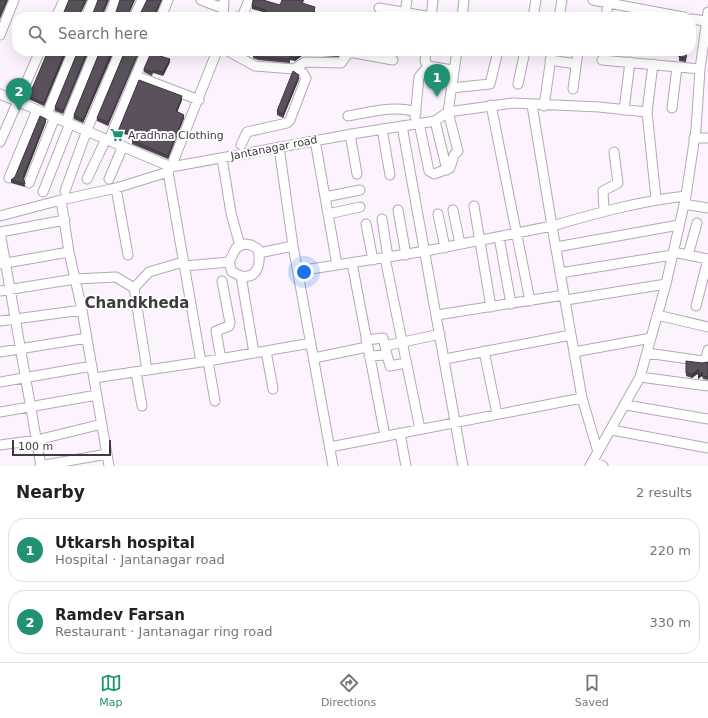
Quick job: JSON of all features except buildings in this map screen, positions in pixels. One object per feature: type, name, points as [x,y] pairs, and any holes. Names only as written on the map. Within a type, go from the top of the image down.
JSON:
[{"type":"street","points":[[0,35],[14,0]]},
{"type":"street","points":[[58,12],[64,0]]},
{"type":"street","points":[[88,12],[93,0]]},
{"type":"street","points":[[110,12],[115,0]]},
{"type":"street","points":[[136,12],[142,0]]},
{"type":"street","points":[[163,12],[168,0]]},
{"type":"street","points":[[201,0],[223,8]]},
{"type":"street","points":[[244,12],[249,0]]},
{"type":"street","points":[[405,12],[407,0]]},
{"type":"street","points":[[432,12],[433,0]]},
{"type":"street","points":[[463,12],[464,0]]},
{"type":"street","points":[[534,12],[536,0]]},
{"type":"street","points":[[560,12],[562,0]]},
{"type":"street","points":[[593,0],[646,12]]},
{"type":"street","points":[[607,12],[608,3]]},
{"type":"street","points":[[379,8],[400,12]]},
{"type":"street","points":[[603,466],[591,464],[612,430],[640,377],[673,254],[685,200],[703,86],[700,69],[708,12]]},
{"type":"street","points":[[696,19],[706,21]]},
{"type":"street","points":[[0,142],[38,56]]},
{"type":"street","points":[[29,183],[70,56]]},
{"type":"street","points":[[43,192],[93,56]]},
{"type":"street","points":[[65,191],[86,130],[118,56]]},
{"type":"street","points":[[87,179],[107,139],[144,56]]},
{"type":"street","points":[[215,56],[199,100],[170,169],[183,264],[204,362],[215,401]]},
{"type":"street","points":[[237,56],[255,66],[294,69],[303,73],[306,78],[290,120],[284,125],[248,132],[241,145]]},
{"type":"street","points":[[294,69],[305,62],[341,63],[345,56]]},
{"type":"street","points":[[375,56],[393,60]]},
{"type":"street","points":[[426,56],[425,61],[428,66]]},
{"type":"street","points":[[428,66],[419,76],[416,112],[417,123],[429,171],[434,174],[452,167],[454,155],[458,152],[458,147],[448,112],[456,56]]},
{"type":"street","points":[[452,88],[490,84],[497,56]]},
{"type":"street","points":[[518,84],[524,56]]},
{"type":"street","points":[[544,106],[551,56]]},
{"type":"street","points":[[554,56],[576,64]]},
{"type":"street","points":[[573,89],[577,56]]},
{"type":"street","points":[[602,60],[700,69]]},
{"type":"street","points":[[624,110],[630,62]]},
{"type":"street","points":[[653,64],[647,112],[656,200]]},
{"type":"street","points":[[428,66],[453,70]]},
{"type":"street","points":[[672,108],[676,67]]},
{"type":"street","points":[[136,76],[199,100]]},
{"type":"street","points":[[0,94],[123,146],[170,169]]},
{"type":"street","points":[[448,112],[513,103],[647,112]]},
{"type":"street","points":[[532,105],[582,398],[598,452]]},
{"type":"street","points":[[491,106],[530,301]]},
{"type":"street","points":[[348,116],[395,108],[404,108],[416,112]]},
{"type":"street","points":[[9,178],[37,110]]},
{"type":"street","name":"Jantanagar road","points":[[0,216],[61,200],[116,188],[170,169],[315,140],[435,121],[448,112]]},
{"type":"street","points":[[435,121],[447,170]]},
{"type":"street","points":[[402,126],[426,252],[463,466]]},
{"type":"street","points":[[382,129],[390,175]]},
{"type":"street","points":[[350,134],[357,174]]},
{"type":"street","points":[[694,138],[708,138]]},
{"type":"street","points":[[315,140],[337,265]]},
{"type":"street","points":[[109,179],[123,146]]},
{"type":"street","points":[[279,147],[293,246],[333,466]]},
{"type":"street","points":[[604,210],[603,191],[618,183],[614,152]]},
{"type":"street","points":[[222,158],[231,212],[240,246]]},
{"type":"street","points":[[116,188],[128,255]]},
{"type":"street","points":[[325,197],[360,190]]},
{"type":"street","points":[[61,200],[69,252],[82,310],[98,395],[109,466]]},
{"type":"street","points":[[298,271],[426,252],[552,226],[604,210],[656,200],[685,200],[708,208]]},
{"type":"street","points":[[474,206],[491,307]]},
{"type":"street","points":[[328,214],[360,207]]},
{"type":"street","points":[[398,210],[406,254]]},
{"type":"street","points":[[453,210],[460,244]]},
{"type":"street","points":[[438,214],[445,248]]},
{"type":"street","points":[[382,219],[387,258],[402,342],[420,429]]},
{"type":"street","points":[[65,220],[0,232],[2,264],[10,289],[16,318],[41,466],[107,454]]},
{"type":"street","points":[[688,255],[697,223]]},
{"type":"street","points":[[366,224],[373,260]]},
{"type":"street","points":[[556,247],[679,225]]},
{"type":"street","points":[[499,237],[510,304]]},
{"type":"street","points":[[251,245],[258,250],[259,253],[260,262],[258,270],[255,274],[240,276],[232,272],[229,262],[232,252],[240,246],[251,245]]},
{"type":"street","points":[[259,253],[293,246]]},
{"type":"street","points":[[2,264],[69,252]]},
{"type":"street","points":[[560,273],[673,254],[708,259],[696,306]]},
{"type":"street","points":[[134,288],[149,272],[183,264],[229,262]]},
{"type":"street","points":[[352,263],[385,436]]},
{"type":"street","points":[[240,276],[254,353]]},
{"type":"street","points":[[0,291],[75,279],[116,277],[134,288],[147,370]]},
{"type":"street","points":[[221,359],[216,331],[230,325],[222,282]]},
{"type":"street","points":[[437,315],[530,301],[565,298],[666,284]]},
{"type":"street","points":[[699,295],[708,298]]},
{"type":"street","points":[[0,321],[82,310]]},
{"type":"street","points":[[657,315],[708,327]]},
{"type":"street","points":[[314,358],[368,348],[386,350],[402,342],[440,334]]},
{"type":"street","points":[[445,359],[571,335]]},
{"type":"street","points":[[0,352],[87,338]]},
{"type":"street","points":[[368,348],[383,338],[390,366],[406,363]]},
{"type":"street","points":[[574,352],[651,338]]},
{"type":"street","points":[[94,378],[204,362],[311,343]]},
{"type":"street","points":[[647,353],[703,361],[706,358],[708,350]]},
{"type":"street","points":[[266,351],[273,389]]},
{"type":"street","points":[[484,351],[497,414]]},
{"type":"street","points":[[0,382],[92,366]]},
{"type":"street","points":[[136,372],[142,406]]},
{"type":"street","points":[[640,377],[708,386]]},
{"type":"street","points":[[0,412],[98,395]]},
{"type":"street","points":[[330,447],[582,398]]},
{"type":"street","points":[[626,405],[708,419]]},
{"type":"street","points":[[0,445],[37,440],[102,424]]},
{"type":"street","points":[[612,430],[708,448]]},
{"type":"street","points":[[400,433],[406,466]]},
{"type":"place","name":"Utkarsh hospital","points":[[437,97]]},
{"type":"place","name":"Ramdev Farsan","points":[[19,111]]},
{"type":"place","name":"Aradhna Clothing","points":[[117,135]]},
{"type":"district","name":"Chandkheda","points":[[137,303]]}]
